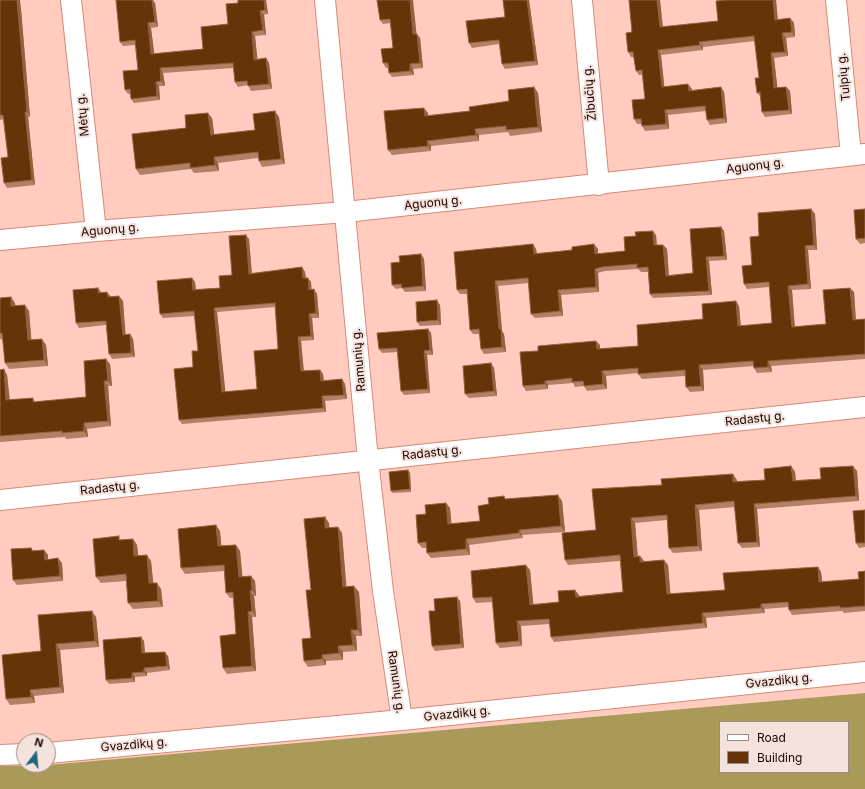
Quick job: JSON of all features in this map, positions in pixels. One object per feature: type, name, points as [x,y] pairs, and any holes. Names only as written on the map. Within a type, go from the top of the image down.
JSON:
[{"type":"street","name":"Mėtų g.","points":[[71,0],[96,231]]},
{"type":"street","name":"Ramunių g.","points":[[325,0],[368,460],[383,591],[402,720]]},
{"type":"street","name":"Žibučių g.","points":[[582,0],[598,185]]},
{"type":"street","name":"Tulpių g.","points":[[836,0],[858,154]]},
{"type":"street","name":"Aguonų g.","points":[[0,240],[96,231],[346,212],[598,185],[858,154]]},
{"type":"street","name":"Radastų g.","points":[[0,500],[865,407]]},
{"type":"street","name":"Gvazdikų g.","points":[[56,752],[402,720],[865,672]]},
{"type":"street","points":[[0,755],[16,754]]},
{"type":"shaded area","points":[[865,693],[865,789],[0,789],[0,766],[16,766],[16,773],[56,773],[56,764]]},
{"type":"building","points":[[0,0],[17,0],[27,112],[25,112],[32,180],[4,183],[1,158],[8,157],[3,115],[0,115]]},
{"type":"building","points":[[116,0],[152,0],[155,22],[148,23],[151,54],[203,49],[201,27],[228,24],[226,4],[238,3],[238,0],[264,0],[265,10],[260,11],[263,30],[252,32],[254,60],[266,58],[269,84],[248,86],[247,81],[235,82],[233,63],[160,68],[161,81],[156,82],[157,96],[131,99],[130,89],[125,90],[123,71],[138,70],[135,40],[120,42]]},
{"type":"building","points":[[377,0],[410,0],[413,34],[417,34],[420,63],[410,64],[410,71],[389,73],[388,63],[383,63],[381,49],[393,48],[390,19],[380,20]]},
{"type":"building","points":[[503,0],[527,0],[535,61],[502,64],[499,40],[469,43],[466,21],[505,17]]},
{"type":"building","points":[[629,0],[657,0],[660,27],[718,21],[716,1],[773,0],[775,20],[790,18],[792,32],[782,33],[785,52],[771,53],[774,88],[786,87],[789,110],[762,112],[760,92],[757,93],[755,78],[759,78],[754,36],[699,42],[700,45],[658,50],[662,87],[688,84],[689,91],[721,87],[724,118],[707,120],[705,106],[665,110],[666,124],[642,126],[641,119],[634,119],[632,100],[645,99],[642,70],[636,71],[633,52],[628,52],[626,33],[632,32]]},
{"type":"building","points":[[534,87],[538,127],[506,130],[506,126],[475,129],[476,135],[427,141],[428,146],[388,150],[384,111],[424,108],[425,116],[470,111],[469,107],[509,101],[508,90]]},
{"type":"building","points":[[275,111],[281,159],[259,161],[258,152],[214,157],[215,165],[190,168],[190,163],[136,169],[132,134],[186,128],[185,115],[208,113],[211,135],[255,130],[253,114]]},
{"type":"building","points":[[811,209],[814,245],[805,246],[808,284],[788,286],[792,327],[826,324],[823,290],[850,288],[853,320],[865,319],[865,354],[768,361],[768,367],[754,368],[753,361],[699,365],[701,386],[686,387],[685,370],[638,374],[638,368],[602,371],[603,384],[584,386],[583,381],[572,382],[572,378],[545,381],[545,384],[523,386],[520,352],[538,351],[538,346],[596,341],[597,349],[638,346],[637,325],[703,319],[702,304],[736,301],[738,326],[772,323],[769,282],[744,284],[742,266],[752,265],[750,237],[759,236],[758,213]]},
{"type":"building","points":[[865,209],[865,238],[856,239],[854,210]]},
{"type":"building","points":[[721,227],[724,256],[706,257],[709,291],[650,294],[648,267],[637,268],[637,264],[602,267],[595,269],[596,287],[558,290],[560,311],[531,314],[528,278],[495,281],[502,347],[481,349],[479,329],[470,330],[467,289],[457,290],[454,252],[533,244],[534,254],[572,250],[572,247],[594,244],[595,254],[625,251],[624,237],[636,236],[635,232],[653,231],[654,245],[663,245],[666,276],[693,273],[690,229]]},
{"type":"building","points":[[246,235],[249,274],[302,267],[303,278],[308,278],[309,290],[314,289],[316,313],[309,314],[311,336],[298,337],[301,371],[320,370],[321,381],[342,379],[344,395],[322,396],[323,408],[179,420],[174,369],[193,367],[192,351],[198,351],[194,311],[160,314],[157,281],[192,278],[193,290],[220,288],[219,276],[232,275],[229,236]],"holes":[[[275,303],[278,349],[254,351],[257,389],[222,392],[214,308]]]},
{"type":"building","points":[[421,254],[423,286],[402,288],[401,284],[392,285],[391,263],[400,262],[399,256]]},
{"type":"building","points":[[98,288],[98,293],[107,292],[108,297],[119,296],[123,335],[130,334],[131,353],[109,354],[106,321],[76,323],[73,290]]},
{"type":"building","points":[[11,297],[11,306],[25,305],[28,340],[42,339],[44,360],[5,363],[2,333],[0,333],[0,298]]},
{"type":"building","points":[[437,300],[438,320],[417,322],[416,302]]},
{"type":"building","points":[[428,329],[430,350],[424,351],[428,389],[401,391],[397,348],[379,349],[377,333]]},
{"type":"building","points":[[106,359],[108,381],[104,381],[108,421],[84,423],[84,431],[62,433],[62,431],[0,436],[0,370],[4,369],[6,400],[33,398],[33,402],[86,397],[84,361]]},
{"type":"building","points":[[491,363],[494,391],[465,394],[463,366]]},
{"type":"building","points":[[791,466],[793,481],[821,479],[820,468],[853,466],[856,496],[754,504],[757,542],[738,543],[734,501],[695,505],[698,546],[669,548],[667,515],[631,518],[634,557],[640,556],[640,562],[664,560],[667,594],[725,590],[723,573],[818,567],[819,582],[859,579],[858,572],[865,571],[865,606],[840,608],[840,606],[789,610],[788,602],[761,604],[761,608],[702,613],[703,623],[551,637],[549,619],[517,621],[519,641],[496,643],[492,597],[473,598],[471,571],[526,565],[530,605],[559,602],[558,591],[575,590],[576,597],[623,592],[620,555],[565,560],[562,533],[596,530],[592,489],[662,485],[661,479],[733,474],[733,482],[765,480],[764,469]]},
{"type":"building","points":[[408,470],[410,489],[391,491],[389,472]]},
{"type":"building","points":[[558,495],[561,526],[519,530],[519,533],[466,539],[466,549],[427,553],[426,542],[418,543],[416,515],[426,514],[425,505],[446,503],[448,524],[480,521],[478,506],[489,504],[488,498],[504,496],[505,499]]},
{"type":"building","points":[[865,510],[865,543],[856,543],[853,511]]},
{"type":"building","points":[[325,517],[325,528],[338,527],[343,587],[354,586],[358,630],[351,630],[353,645],[338,646],[339,653],[322,655],[322,659],[304,661],[302,639],[311,638],[306,590],[311,590],[304,519]]},
{"type":"building","points":[[216,525],[218,546],[236,545],[239,577],[251,576],[252,590],[250,591],[252,611],[248,612],[252,666],[223,668],[220,636],[236,634],[233,592],[226,593],[224,565],[181,568],[178,529]]},
{"type":"building","points":[[119,536],[119,540],[133,539],[134,556],[147,555],[149,583],[157,583],[158,601],[128,603],[126,574],[96,577],[93,539]]},
{"type":"building","points":[[31,548],[32,551],[44,550],[45,560],[58,558],[60,576],[13,580],[11,549]]},
{"type":"building","points":[[457,597],[461,644],[432,646],[429,611],[435,611],[434,599]]},
{"type":"building","points":[[92,611],[95,641],[56,644],[60,687],[30,690],[31,697],[6,699],[2,655],[41,651],[38,615]]},
{"type":"building","points":[[141,637],[142,653],[165,652],[167,666],[144,668],[144,672],[132,673],[132,678],[106,680],[103,640]]}]
